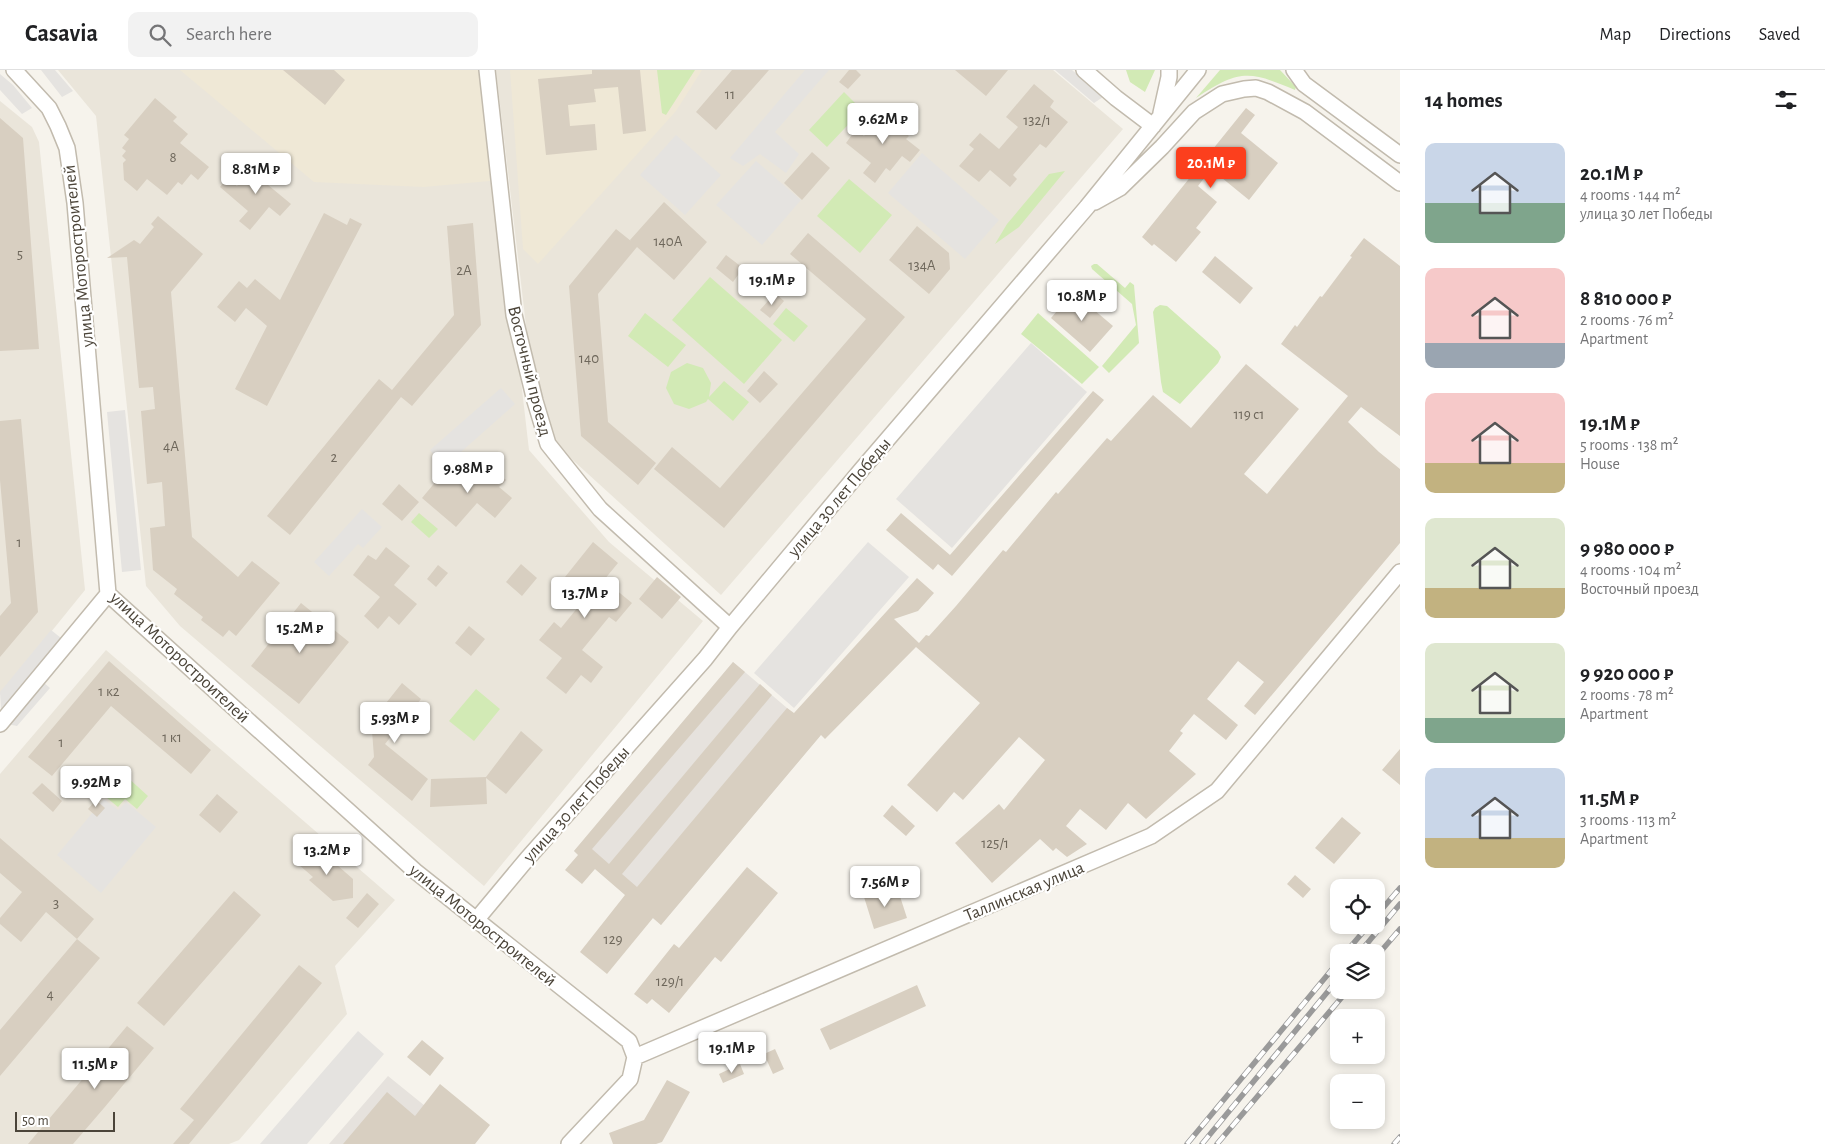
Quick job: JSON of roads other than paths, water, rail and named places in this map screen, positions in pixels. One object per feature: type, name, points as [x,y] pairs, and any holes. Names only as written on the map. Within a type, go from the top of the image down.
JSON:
[{"type":"street","name":"улица Моторостроителей","points":[[14,70],[49,108],[67,148],[76,213],[108,594],[415,871],[629,1041],[635,1057]]},
{"type":"street","name":"Восточный проезд","points":[[487,70],[514,315],[534,402],[548,444],[600,509],[730,627]]},
{"type":"street","points":[[1084,70],[1116,98],[1157,121],[1169,77],[1169,70]]},
{"type":"street","name":"улица 30 лет Победы","points":[[477,919],[527,859],[698,667],[862,469],[1087,207],[1198,70]]},
{"type":"street","points":[[1294,70],[1304,84],[1400,155]]},
{"type":"street","points":[[1087,207],[1120,188],[1194,112],[1222,94],[1256,88],[1268,92],[1305,112],[1400,183]]},
{"type":"street","name":"Таллинская улица","points":[[635,1057],[1151,836],[1217,791],[1400,572]]},
{"type":"street","points":[[0,724],[108,594]]},
{"type":"street","points":[[569,1144],[630,1079],[635,1057]]},
{"type":"railway","points":[[1385,906],[1400,888]]},
{"type":"railway","points":[[1367,944],[1400,904]]},
{"type":"railway","points":[[1385,946],[1400,929]]},
{"type":"railway","points":[[1353,944],[1361,934]]},
{"type":"railway","points":[[1187,1144],[1330,972]]},
{"type":"railway","points":[[1202,1144],[1330,989]]},
{"type":"railway","points":[[1217,1144],[1340,999]]},
{"type":"railway","points":[[1394,1144],[1400,1137]]}]
